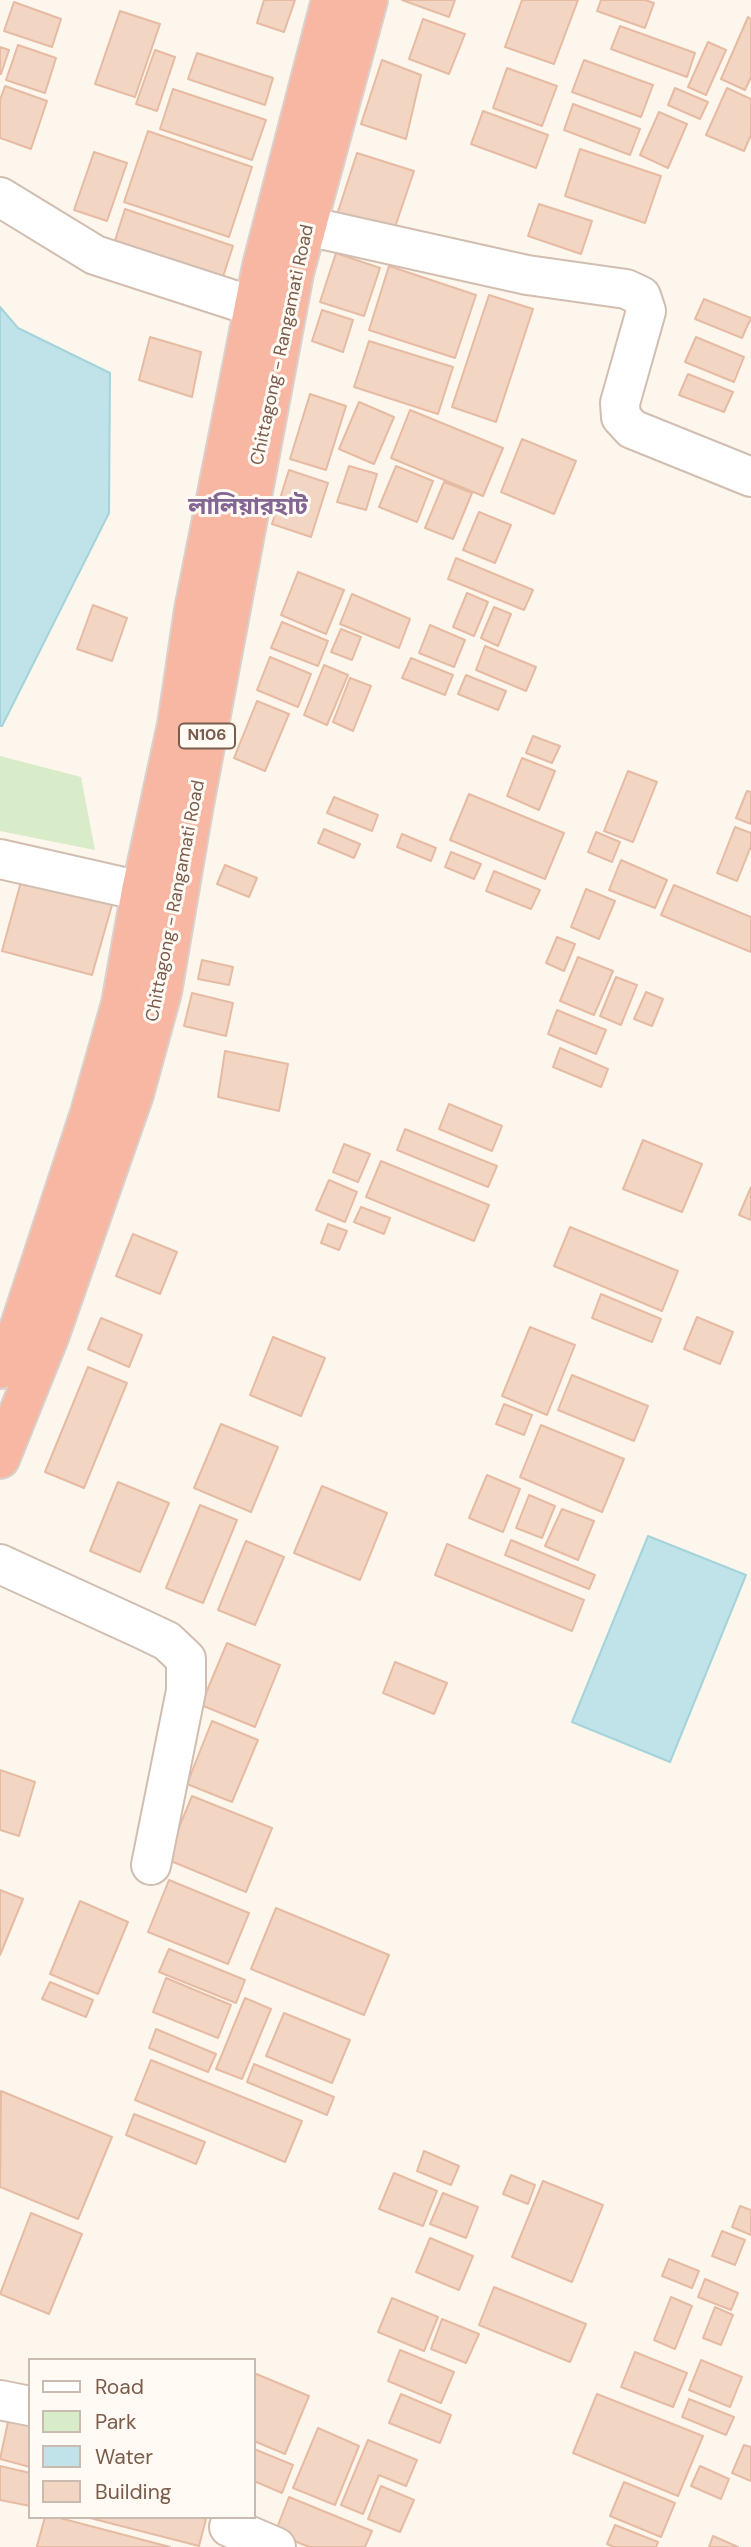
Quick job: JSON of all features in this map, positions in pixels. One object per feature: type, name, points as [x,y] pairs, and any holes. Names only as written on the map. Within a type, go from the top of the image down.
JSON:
[{"type":"highway","name":"Chittagong - Rangamati Road","points":[[0,1459],[49,1337],[134,1094],[162,992],[208,730],[278,269],[322,27],[331,0]]},
{"type":"highway","name":"Chittagong - Rangamati Road","points":[[0,1369],[20,1326],[90,1113],[121,1004],[141,891],[177,725],[194,610],[255,307],[307,226],[368,0]]},
{"type":"street","points":[[0,197],[95,255],[255,307]]},
{"type":"street","points":[[307,226],[527,275],[626,289],[641,296],[646,311],[620,403],[621,417],[632,429],[751,477]]},
{"type":"street","points":[[0,859],[141,891]]},
{"type":"street","points":[[0,1564],[167,1641],[186,1659],[186,1691],[151,1865]]},
{"type":"street","points":[[0,2400],[28,2406]]},
{"type":"street","points":[[229,2527],[276,2547]]},
{"type":"green space","points":[[0,756],[81,777],[95,850],[0,831]]},
{"type":"water","points":[[0,307],[18,328],[110,373],[109,513],[2,726],[0,726]]},
{"type":"water","points":[[648,1536],[746,1575],[670,1762],[572,1722]]},
{"type":"building","points":[[264,0],[295,0],[284,32],[257,23]]},
{"type":"building","points":[[402,0],[455,0],[449,17]]},
{"type":"building","points":[[522,0],[578,0],[554,64],[505,47]]},
{"type":"building","points":[[601,0],[645,0],[654,3],[645,28],[597,11]]},
{"type":"building","points":[[14,2],[61,19],[52,47],[4,31]]},
{"type":"building","points":[[120,11],[160,24],[135,97],[95,84]]},
{"type":"building","points":[[748,17],[751,19],[751,77],[745,90],[721,79]]},
{"type":"building","points":[[423,19],[465,34],[449,74],[409,59]]},
{"type":"building","points":[[620,26],[695,53],[687,77],[611,49]]},
{"type":"building","points":[[708,42],[726,50],[706,95],[688,87]]},
{"type":"building","points":[[18,45],[56,58],[45,93],[6,80]]},
{"type":"building","points":[[0,47],[9,50],[1,74],[0,74]]},
{"type":"building","points":[[155,50],[175,57],[157,111],[136,104]]},
{"type":"building","points":[[197,53],[273,78],[265,105],[188,79]]},
{"type":"building","points":[[382,60],[421,75],[406,139],[361,124]]},
{"type":"building","points":[[584,60],[653,85],[641,117],[572,92]]},
{"type":"building","points":[[507,68],[557,86],[542,126],[493,108]]},
{"type":"building","points":[[5,86],[47,101],[31,149],[0,138],[0,100]]},
{"type":"building","points":[[675,88],[708,102],[700,119],[668,105]]},
{"type":"building","points":[[727,88],[751,99],[751,135],[744,151],[706,135]]},
{"type":"building","points":[[173,89],[266,120],[252,160],[160,129]]},
{"type":"building","points":[[573,104],[640,129],[630,155],[564,130]]},
{"type":"building","points":[[483,111],[548,135],[536,168],[471,144]]},
{"type":"building","points":[[659,112],[687,124],[668,168],[640,155]]},
{"type":"building","points":[[148,131],[252,167],[229,237],[124,202]]},
{"type":"building","points":[[580,149],[661,176],[645,223],[565,196]]},
{"type":"building","points":[[94,152],[127,163],[107,221],[74,210]]},
{"type":"building","points":[[357,153],[414,171],[391,239],[335,221]]},
{"type":"building","points":[[539,204],[592,221],[581,254],[528,236]]},
{"type":"building","points":[[125,209],[233,246],[220,286],[112,250]]},
{"type":"building","points":[[336,253],[380,268],[364,316],[320,302]]},
{"type":"building","points":[[389,266],[476,295],[455,358],[369,330]]},
{"type":"building","points":[[489,295],[533,309],[496,422],[452,407]]},
{"type":"building","points":[[704,299],[751,318],[742,338],[695,319]]},
{"type":"building","points":[[322,310],[353,320],[343,352],[312,341]]},
{"type":"building","points":[[150,337],[201,352],[192,397],[139,380]]},
{"type":"building","points":[[696,337],[744,357],[734,382],[685,362]]},
{"type":"building","points":[[369,341],[453,367],[438,414],[354,387]]},
{"type":"building","points":[[688,374],[733,392],[724,412],[679,395]]},
{"type":"building","points":[[310,394],[346,406],[326,470],[290,459]]},
{"type":"building","points":[[359,402],[394,417],[374,464],[339,449]]},
{"type":"building","points":[[410,410],[503,448],[483,496],[391,458]]},
{"type":"building","points":[[522,439],[576,461],[554,514],[501,492]]},
{"type":"building","points":[[349,466],[377,474],[366,510],[337,502]]},
{"type":"building","points":[[396,466],[433,481],[417,522],[379,507]]},
{"type":"building","points":[[289,470],[328,483],[311,537],[272,524]]},
{"type":"building","points":[[444,482],[472,493],[453,539],[425,528]]},
{"type":"building","points":[[479,512],[511,525],[495,563],[463,550]]},
{"type":"building","points":[[456,558],[533,590],[524,610],[448,579]]},
{"type":"building","points":[[298,572],[344,590],[326,634],[281,615]]},
{"type":"building","points":[[467,593],[488,602],[474,636],[453,627]]},
{"type":"building","points":[[352,594],[410,619],[399,648],[340,624]]},
{"type":"building","points":[[93,605],[127,618],[112,661],[77,649]]},
{"type":"building","points":[[494,607],[511,614],[498,646],[481,638]]},
{"type":"building","points":[[282,622],[328,641],[318,666],[271,648]]},
{"type":"building","points":[[430,625],[465,640],[454,667],[419,653]]},
{"type":"building","points":[[341,629],[361,637],[352,660],[331,652]]},
{"type":"building","points":[[485,646],[536,667],[526,691],[476,670]]},
{"type":"building","points":[[270,657],[311,674],[298,707],[257,690]]},
{"type":"building","points":[[411,658],[453,675],[445,695],[402,678]]},
{"type":"building","points":[[324,665],[348,675],[327,725],[304,715]]},
{"type":"building","points":[[466,675],[506,691],[498,710],[458,694]]},
{"type":"building","points":[[350,678],[371,686],[353,731],[333,722]]},
{"type":"building","points":[[257,701],[289,714],[265,771],[234,758]]},
{"type":"building","points":[[533,736],[560,746],[552,763],[526,753]]},
{"type":"building","points":[[522,758],[555,771],[539,810],[507,796]]},
{"type":"building","points":[[628,771],[657,782],[633,842],[604,831]]},
{"type":"building","points":[[747,791],[751,792],[751,824],[736,818]]},
{"type":"building","points":[[469,794],[564,833],[545,879],[450,840]]},
{"type":"building","points":[[334,797],[378,815],[372,831],[327,813]]},
{"type":"building","points":[[735,827],[751,833],[751,846],[737,881],[717,873]]},
{"type":"building","points":[[324,829],[360,844],[354,858],[318,843]]},
{"type":"building","points":[[596,832],[620,842],[612,862],[588,852]]},
{"type":"building","points":[[402,834],[436,848],[431,861],[397,847]]},
{"type":"building","points":[[451,852],[481,864],[474,879],[445,867]]},
{"type":"building","points":[[621,860],[667,880],[655,908],[609,890]]},
{"type":"building","points":[[225,865],[257,878],[249,897],[217,884]]},
{"type":"building","points":[[494,871],[540,890],[531,909],[486,891]]},
{"type":"building","points":[[22,878],[116,891],[92,975],[2,951]]},
{"type":"building","points":[[674,885],[751,917],[751,952],[661,915]]},
{"type":"building","points":[[586,889],[615,901],[599,939],[571,927]]},
{"type":"building","points":[[557,937],[575,944],[564,971],[546,963]]},
{"type":"building","points":[[578,957],[613,971],[594,1015],[560,1001]]},
{"type":"building","points":[[202,960],[233,967],[229,985],[198,979]]},
{"type":"building","points":[[616,977],[637,985],[621,1025],[600,1016]]},
{"type":"building","points":[[646,992],[663,999],[652,1026],[634,1019]]},
{"type":"building","points":[[192,993],[233,1003],[226,1036],[184,1026]]},
{"type":"building","points":[[557,1010],[606,1030],[596,1054],[548,1034]]},
{"type":"building","points":[[560,1048],[608,1069],[601,1087],[553,1067]]},
{"type":"building","points":[[225,1051],[288,1064],[279,1111],[218,1097]]},
{"type":"building","points":[[449,1104],[502,1126],[492,1151],[439,1129]]},
{"type":"building","points":[[405,1129],[497,1166],[488,1187],[397,1150]]},
{"type":"building","points":[[643,1140],[702,1164],[682,1212],[623,1189]]},
{"type":"building","points":[[344,1144],[370,1154],[358,1182],[333,1172]]},
{"type":"building","points":[[381,1161],[489,1205],[474,1241],[366,1197]]},
{"type":"building","points":[[329,1180],[357,1192],[345,1222],[316,1210]]},
{"type":"building","points":[[751,1187],[751,1220],[739,1215]]},
{"type":"building","points":[[361,1207],[390,1218],[384,1234],[354,1222]]},
{"type":"building","points":[[328,1224],[347,1231],[339,1250],[321,1243]]},
{"type":"building","points":[[570,1227],[678,1271],[662,1311],[554,1266]]},
{"type":"building","points":[[133,1234],[177,1252],[160,1294],[116,1276]]},
{"type":"building","points":[[601,1294],[661,1319],[652,1342],[592,1318]]},
{"type":"building","points":[[697,1317],[733,1332],[720,1364],[684,1349]]},
{"type":"building","points":[[101,1318],[142,1335],[129,1367],[88,1349]]},
{"type":"building","points":[[530,1327],[575,1345],[547,1415],[502,1396]]},
{"type":"building","points":[[273,1337],[325,1358],[301,1416],[250,1395]]},
{"type":"building","points":[[88,1367],[127,1383],[84,1488],[45,1472]]},
{"type":"building","points":[[572,1375],[648,1406],[634,1441],[558,1410]]},
{"type":"building","points":[[504,1404],[532,1415],[524,1435],[496,1424]]},
{"type":"building","points":[[221,1424],[278,1447],[251,1512],[194,1488]]},
{"type":"building","points":[[541,1425],[624,1459],[602,1512],[520,1477]]},
{"type":"building","points":[[487,1475],[520,1489],[503,1532],[469,1518]]},
{"type":"building","points":[[118,1482],[169,1503],[140,1572],[90,1551]]},
{"type":"building","points":[[322,1486],[387,1513],[360,1580],[294,1553]]},
{"type":"building","points":[[529,1495],[555,1506],[542,1538],[516,1528]]},
{"type":"building","points":[[200,1505],[237,1520],[203,1603],[166,1588]]},
{"type":"building","points":[[562,1509],[594,1521],[578,1560],[545,1546]]},
{"type":"building","points":[[511,1540],[595,1575],[589,1589],[505,1555]]},
{"type":"building","points":[[246,1541],[284,1557],[255,1625],[218,1610]]},
{"type":"building","points":[[447,1544],[584,1600],[572,1631],[435,1575]]},
{"type":"building","points":[[227,1643],[280,1665],[255,1727],[201,1705]]},
{"type":"building","points":[[395,1662],[447,1683],[434,1714],[383,1693]]},
{"type":"building","points":[[212,1721],[258,1740],[232,1802],[187,1784]]},
{"type":"building","points":[[0,1770],[35,1782],[19,1836],[0,1830]]},
{"type":"building","points":[[192,1796],[272,1828],[246,1892],[166,1859]]},
{"type":"building","points":[[169,1880],[249,1913],[228,1964],[148,1932]]},
{"type":"building","points":[[0,1890],[23,1899],[0,1955]]},
{"type":"building","points":[[80,1901],[128,1922],[98,1994],[50,1974]]},
{"type":"building","points":[[276,1908],[389,1955],[364,2015],[251,1969]]},
{"type":"building","points":[[169,1949],[245,1980],[236,2003],[159,1972]]},
{"type":"building","points":[[166,1978],[231,2005],[218,2038],[153,2012]]},
{"type":"building","points":[[50,1982],[93,2000],[86,2017],[42,1999]]},
{"type":"building","points":[[245,1998],[271,2009],[242,2079],[216,2069]]},
{"type":"building","points":[[284,2013],[350,2040],[332,2083],[266,2056]]},
{"type":"building","points":[[156,2029],[216,2054],[208,2072],[149,2048]]},
{"type":"building","points":[[151,2060],[302,2121],[285,2162],[135,2100]]},
{"type":"building","points":[[254,2064],[334,2097],[327,2115],[247,2082]]},
{"type":"building","points":[[1,2091],[112,2137],[78,2219],[0,2187]]},
{"type":"building","points":[[134,2114],[205,2142],[196,2164],[126,2135]]},
{"type":"building","points":[[424,2151],[459,2166],[451,2185],[417,2171]]},
{"type":"building","points":[[394,2173],[437,2191],[423,2226],[379,2209]]},
{"type":"building","points":[[511,2175],[535,2185],[528,2204],[503,2194]]},
{"type":"building","points":[[543,2181],[603,2205],[572,2282],[512,2257]]},
{"type":"building","points":[[443,2193],[478,2207],[466,2238],[430,2224]]},
{"type":"building","points":[[740,2206],[751,2210],[751,2235],[732,2227]]},
{"type":"building","points":[[31,2213],[82,2234],[49,2314],[0,2294]]},
{"type":"building","points":[[722,2231],[745,2240],[735,2265],[712,2256]]},
{"type":"building","points":[[430,2238],[473,2256],[459,2290],[416,2272]]},
{"type":"building","points":[[669,2259],[699,2271],[692,2288],[662,2276]]},
{"type":"building","points":[[705,2279],[738,2293],[731,2310],[698,2297]]},
{"type":"building","points":[[494,2287],[586,2324],[570,2362],[479,2325]]},
{"type":"building","points":[[671,2297],[692,2306],[675,2349],[654,2340]]},
{"type":"building","points":[[392,2298],[438,2317],[424,2351],[378,2332]]},
{"type":"building","points":[[715,2307],[733,2315],[721,2345],[703,2338]]},
{"type":"building","points":[[442,2319],[479,2334],[466,2363],[431,2349]]},
{"type":"building","points":[[400,2350],[454,2372],[441,2403],[388,2381]]},
{"type":"building","points":[[635,2352],[687,2373],[673,2407],[621,2387]]},
{"type":"building","points":[[701,2360],[742,2377],[730,2407],[689,2390]]},
{"type":"building","points":[[256,2374],[309,2396],[285,2454],[256,2442]]},
{"type":"building","points":[[401,2394],[451,2415],[440,2443],[389,2423]]},
{"type":"building","points":[[597,2394],[703,2436],[678,2496],[573,2453]]},
{"type":"building","points":[[689,2399],[734,2417],[726,2435],[682,2417]]},
{"type":"building","points":[[11,2408],[28,2412],[28,2466],[0,2459]]},
{"type":"building","points":[[318,2428],[359,2446],[335,2505],[293,2488]]},
{"type":"building","points":[[368,2440],[417,2460],[406,2486],[379,2475],[363,2514],[341,2505]]},
{"type":"building","points":[[744,2445],[751,2447],[751,2481],[732,2473]]},
{"type":"building","points":[[256,2450],[293,2465],[282,2493],[256,2482]]},
{"type":"building","points":[[0,2466],[28,2473],[28,2506],[0,2500]]},
{"type":"building","points":[[700,2466],[729,2479],[721,2499],[691,2486]]},
{"type":"building","points":[[624,2482],[675,2503],[661,2537],[610,2516]]},
{"type":"building","points":[[381,2486],[414,2500],[400,2532],[368,2519]]},
{"type":"building","points":[[289,2497],[372,2531],[365,2547],[309,2547],[275,2533]]},
{"type":"building","points":[[44,2519],[64,2519],[170,2547],[39,2547],[37,2546]]},
{"type":"building","points":[[94,2519],[206,2519],[199,2546]]},
{"type":"building","points":[[615,2525],[658,2542],[656,2547],[614,2547],[607,2544]]},
{"type":"building","points":[[713,2536],[738,2547],[709,2547]]},
{"type":"district","name":"লালিয়ারহাট","points":[[248,508]]}]
